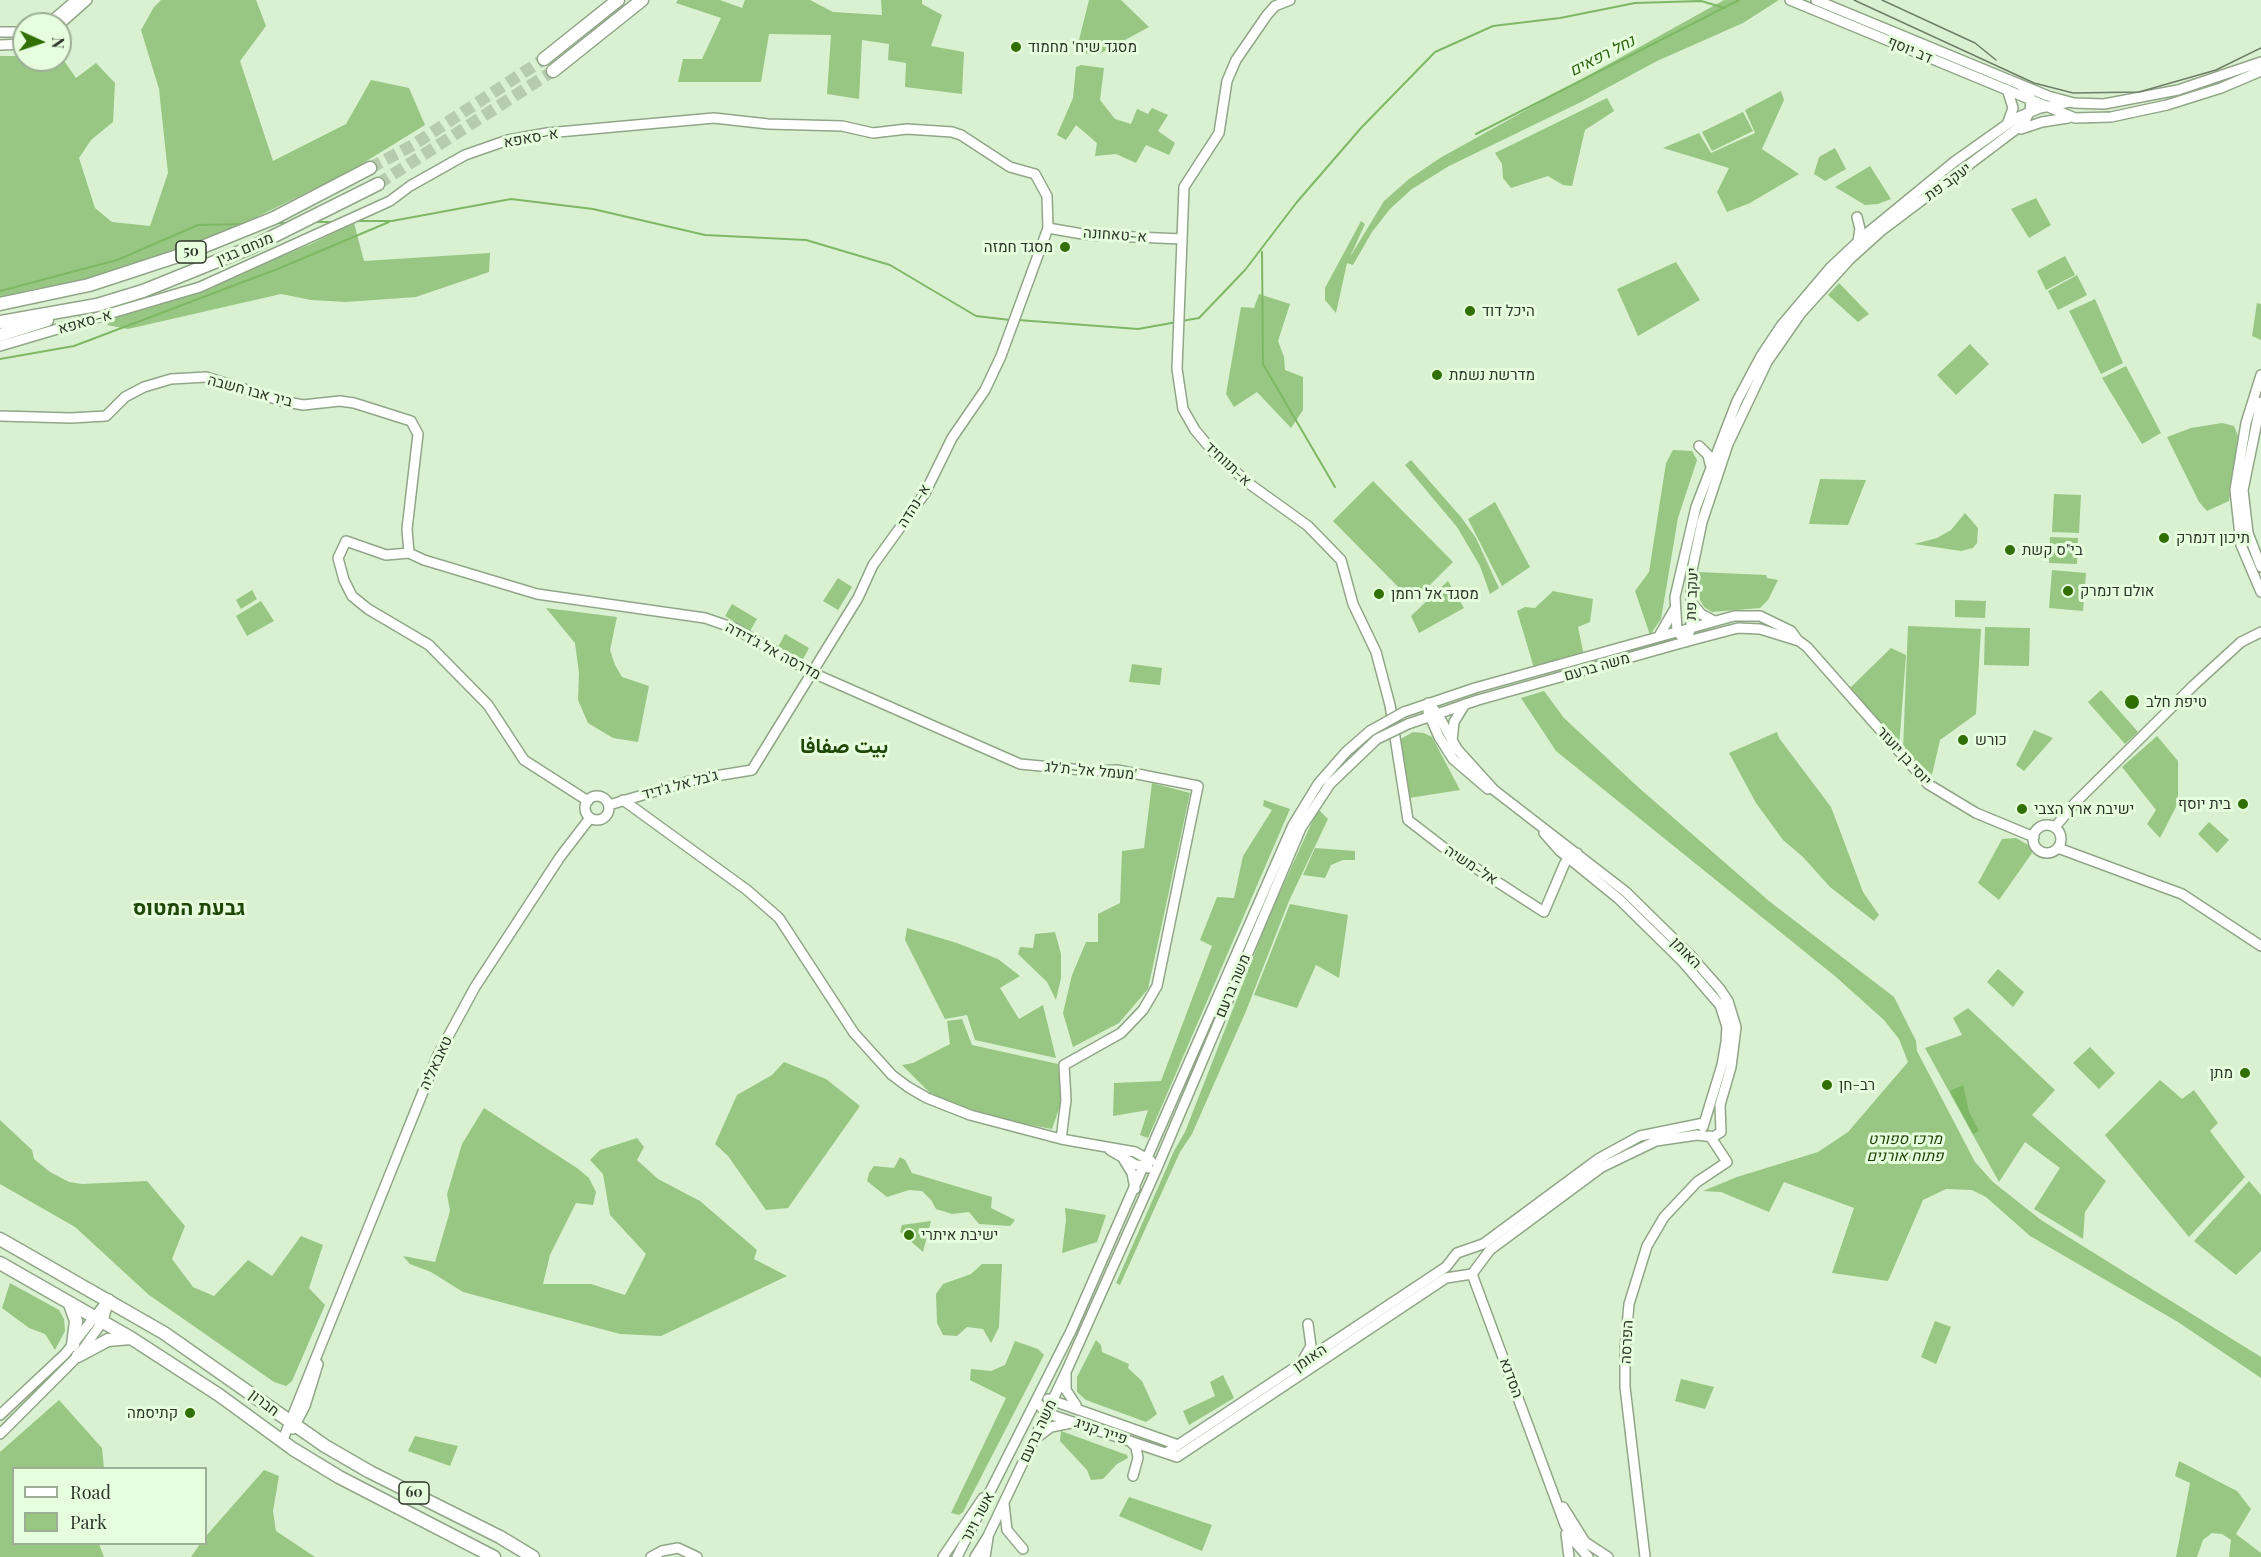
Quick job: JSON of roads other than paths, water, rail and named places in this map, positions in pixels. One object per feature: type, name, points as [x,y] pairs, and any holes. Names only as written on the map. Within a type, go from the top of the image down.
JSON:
[{"type":"highway","points":[[544,59],[618,0]]},
{"type":"highway","points":[[553,71],[642,0]]},
{"type":"highway","name":"מנחם בגין","points":[[0,304],[89,285],[190,252],[274,218],[370,168]]},
{"type":"highway","name":"מנחם בגין","points":[[0,322],[97,305],[152,287],[252,247],[378,184]]},
{"type":"highway","points":[[0,335],[97,305]]},
{"type":"highway","name":"חברון","points":[[0,1239],[109,1299],[211,1364],[292,1424],[370,1472],[466,1518],[534,1557]]},
{"type":"highway","name":"60","points":[[0,1263],[131,1338]]},
{"type":"highway","points":[[70,1304],[76,1321],[76,1351],[108,1340],[131,1338]]},
{"type":"highway","name":"חברון","points":[[131,1338],[219,1395],[282,1442],[339,1477],[494,1557]]},
{"type":"street","points":[[62,12],[76,0]]},
{"type":"street","points":[[72,13],[87,0]]},
{"type":"street","name":"א-תווחיד","points":[[1290,0],[1275,6],[1236,60],[1227,81],[1220,133],[1184,187],[1177,369],[1183,409],[1195,430],[1216,455],[1251,485],[1308,526],[1341,560],[1353,604],[1376,652],[1390,705],[1405,811]]},
{"type":"street","name":"דב יוסף","points":[[1790,0],[2031,101]]},
{"type":"street","name":"דב יוסף","points":[[1816,0],[2019,84]]},
{"type":"street","name":"יעקב פת","points":[[1686,642],[1677,631],[1675,608],[1678,581],[1689,532],[1710,467],[1744,387],[1773,339],[1812,288],[1858,241],[1954,162],[2008,122],[2030,111],[2070,102],[2104,104],[2156,95],[2199,85],[2261,62]]},
{"type":"street","points":[[2013,133],[2039,122],[2110,117],[2163,106],[2210,92],[2261,71]]},
{"type":"street","points":[[2019,84],[2027,90],[2031,101],[2030,111]]},
{"type":"street","name":"יעקב פת","points":[[2019,84],[2070,102]]},
{"type":"street","points":[[2008,92],[2013,108],[2008,122]]},
{"type":"street","points":[[2031,101],[2075,118]]},
{"type":"street","name":"יעקב פת","points":[[1686,642],[1691,627],[1690,598],[1696,546],[1719,470],[1752,390],[1780,342],[1812,300],[1863,247],[2013,133],[2025,122],[2030,111]]},
{"type":"street","name":"א-סאפא","points":[[0,346],[201,287],[390,201],[426,176],[465,155],[508,140],[547,134],[714,118],[768,124],[842,126],[873,134],[907,129],[952,132],[962,135],[1004,164],[1035,174],[1047,196],[1048,228]]},
{"type":"street","points":[[1857,217],[1860,229],[1858,241]]},
{"type":"street","name":"א-טאחונה","points":[[1048,228],[1088,235],[1182,239]]},
{"type":"street","name":"א-נהדה","points":[[752,770],[858,598],[873,565],[925,493],[952,438],[986,390],[1001,356],[1048,228]]},
{"type":"street","points":[[2261,375],[2246,423],[2235,490],[2241,545],[2261,592]]},
{"type":"street","name":"ביר אבו חשבה","points":[[0,416],[106,416],[125,397],[144,387],[171,379],[206,377],[282,401],[303,405],[339,401],[354,403],[411,421],[417,434],[407,529],[409,553]]},
{"type":"street","points":[[2261,402],[2243,490],[2248,533],[2261,567]]},
{"type":"street","points":[[1699,446],[1708,455],[1710,467]]},
{"type":"street","points":[[409,553],[386,555],[346,541],[338,558],[344,580],[358,602],[429,645],[488,705],[524,760],[588,801]]},
{"type":"street","name":"מדרסה אל ג'דידה","points":[[409,553],[424,560],[537,594],[705,618],[734,628],[813,673],[1020,764]]},
{"type":"street","points":[[1690,598],[1698,612],[1714,621]]},
{"type":"street","points":[[1659,636],[1675,608]]},
{"type":"street","name":"יוסי בן יועזר","points":[[1691,627],[1741,614],[1760,616],[1791,631],[1826,666],[1924,781],[1970,809],[2034,837]]},
{"type":"street","name":"משה ברעם","points":[[999,1477],[1071,1331],[1297,818],[1326,775],[1370,731],[1404,712],[1691,627]]},
{"type":"street","name":"יוסי בן יועזר","points":[[1686,642],[1746,627],[1766,630],[1799,641]]},
{"type":"street","points":[[2055,827],[2075,803],[2194,685],[2241,642],[2261,632]]},
{"type":"street","name":"משה ברעם","points":[[982,1546],[1066,1372],[1157,1168],[1301,828],[1330,784],[1377,739],[1407,724],[1465,704],[1686,642]]},
{"type":"street","name":"האומן","points":[[1428,704],[1453,759],[1478,782],[1504,798]]},
{"type":"street","points":[[1452,741],[1456,717],[1465,704]]},
{"type":"street","name":"האומן","points":[[1166,1454],[1446,1267],[1457,1253],[1476,1249],[1579,1171],[1620,1147],[1654,1132],[1705,1121],[1726,1042],[1727,1027],[1720,1005],[1675,954],[1619,899],[1474,770],[1432,715]]},
{"type":"street","name":"מעמל אל-ת'לג'","points":[[1020,764],[1093,771],[1117,770],[1198,786],[1157,986],[1143,1010],[1121,1033],[1064,1065],[1066,1100],[1061,1139]]},
{"type":"street","name":"ג'בל אל ג'דיד","points":[[609,805],[697,779],[752,770]]},
{"type":"street","points":[[594,796],[601,797],[609,805],[609,812],[604,818],[597,820],[590,818],[586,812],[588,801],[594,796]]},
{"type":"street","points":[[623,800],[747,890],[779,918],[854,1033],[892,1075],[945,1106],[1061,1139],[1135,1152],[1148,1158],[1157,1168]]},
{"type":"street","name":"אל-משיה","points":[[1405,811],[1413,825],[1433,840],[1544,912],[1559,877],[1573,858]]},
{"type":"street","name":"טאבאליה","points":[[282,1442],[309,1396],[326,1333],[429,1073],[475,987],[560,857],[590,818]]},
{"type":"street","points":[[2058,848],[2061,834],[2055,827],[2041,826],[2034,837],[2040,850],[2049,852],[2058,848],[2182,894],[2261,946]]},
{"type":"street","name":"האומן","points":[[1573,858],[1626,892],[1682,947],[1728,1001],[1736,1032],[1731,1067],[1720,1105],[1721,1128]]},
{"type":"street","points":[[1717,1118],[1727,1162],[1708,1135],[1705,1121],[1717,1118]]},
{"type":"street","points":[[1475,1270],[1490,1250],[1584,1179],[1617,1159],[1656,1141],[1708,1135],[1721,1128]]},
{"type":"street","points":[[1108,1149],[1144,1168],[1157,1168]]},
{"type":"street","points":[[1123,1158],[1132,1173],[1135,1189]]},
{"type":"street","name":"הפרסה","points":[[1645,1557],[1626,1388],[1625,1349],[1629,1304],[1647,1246],[1664,1217],[1697,1182],[1727,1162]]},
{"type":"street","points":[[1465,1250],[1476,1257],[1475,1270]]},
{"type":"street","points":[[1452,1260],[1454,1270],[1461,1276]]},
{"type":"street","name":"האומן","points":[[1177,1457],[1439,1283],[1453,1276],[1461,1276],[1475,1270]]},
{"type":"street","name":"הסדנא","points":[[1475,1270],[1565,1525],[1588,1553]]},
{"type":"street","points":[[0,1434],[76,1351],[109,1299]]},
{"type":"street","points":[[1296,1367],[1309,1353],[1311,1338],[1308,1324]]},
{"type":"street","points":[[0,1416],[76,1351]]},
{"type":"street","points":[[1066,1372],[1069,1397],[1081,1409]]},
{"type":"street","name":"פייר קניג","points":[[1036,1401],[1053,1399],[1178,1445]]},
{"type":"street","points":[[1036,1401],[1046,1413]]},
{"type":"street","name":"פייר קניג","points":[[1046,1413],[1177,1457]]},
{"type":"street","points":[[1032,1443],[1052,1426],[1078,1423]]},
{"type":"street","points":[[1130,1441],[1136,1447],[1138,1458],[1133,1476]]},
{"type":"street","points":[[943,1557],[999,1477]]},
{"type":"street","name":"אשר וינר","points":[[957,1557],[999,1477]]},
{"type":"street","name":"הסדנא","points":[[1548,1481],[1588,1553]]},
{"type":"street","points":[[1004,1501],[1007,1530],[1023,1549]]},
{"type":"street","points":[[1565,1525],[1569,1557]]},
{"type":"street","points":[[985,1557],[988,1536]]},
{"type":"street","name":"אשר וינר","points":[[975,1557],[982,1546]]},
{"type":"street","points":[[651,1557],[662,1551],[678,1548],[697,1557]]},
{"type":"street","points":[[1588,1553],[1608,1557]]},
{"type":"waterway","name":"נחל רפאים","points":[[1476,134],[1739,0]]},
{"type":"waterway","points":[[1182,321],[1199,318],[1245,270],[1297,202],[1361,128],[1435,52],[1493,26],[1560,18],[1635,3],[1701,1],[1725,8]]},
{"type":"waterway","points":[[355,221],[392,221],[511,199],[593,209],[705,235],[806,240],[890,265],[976,316],[1010,320]]},
{"type":"waterway","points":[[313,222],[334,222]]},
{"type":"waterway","points":[[0,359],[74,346],[280,268],[389,222]]},
{"type":"waterway","points":[[277,223],[289,223]]},
{"type":"waterway","points":[[0,291],[117,260],[198,225],[244,224]]},
{"type":"waterway","points":[[1262,252],[1263,364],[1335,487]]},
{"type":"waterway","points":[[1018,320],[1138,329],[1177,322]]},
{"type":"tunnel","points":[[370,168],[413,145],[544,59]]},
{"type":"tunnel","points":[[378,184],[553,71]]},
{"type":"tram line","points":[[1854,0],[2034,83],[2073,93],[2139,92],[2216,70],[2261,48]]},
{"type":"tram line","points":[[1882,0],[1975,43],[1996,60]]},
{"type":"place","name":"מסגד שיח' מחמוד","points":[[1016,47]]},
{"type":"place","name":"מסגד חמזה","points":[[1065,247]]},
{"type":"place","name":"היכל דוד","points":[[1470,311]]},
{"type":"place","name":"מדרשת נשמת","points":[[1437,375]]},
{"type":"place","name":"תיכון דנמרק","points":[[2164,538]]},
{"type":"place","name":"בי\"ס קשת","points":[[2010,550]]},
{"type":"place","name":"אולם דנמרק","points":[[2068,591]]},
{"type":"place","name":"מסגד אל רחמן","points":[[1379,594]]},
{"type":"place","name":"טיפת חלב","points":[[2132,702]]},
{"type":"place","name":"כורש","points":[[1963,740]]},
{"type":"place","name":"בית יוסף","points":[[2243,804]]},
{"type":"place","name":"ישיבת ארץ הצבי","points":[[2022,809]]},
{"type":"place","name":"מתן","points":[[2245,1073]]},
{"type":"place","name":"רב-חן","points":[[1827,1085]]},
{"type":"place","name":"ישיבת איתרי","points":[[909,1235]]},
{"type":"place","name":"קתיסמה","points":[[190,1413]]},
{"type":"district","name":"بيت صفافا","points":[[844,746]]},
{"type":"district","name":"גבעת המטוס","points":[[189,908]]},
{"type":"park label","name":"מרכז ספורט פתוח אורנים","points":[[1905,1148]]}]
